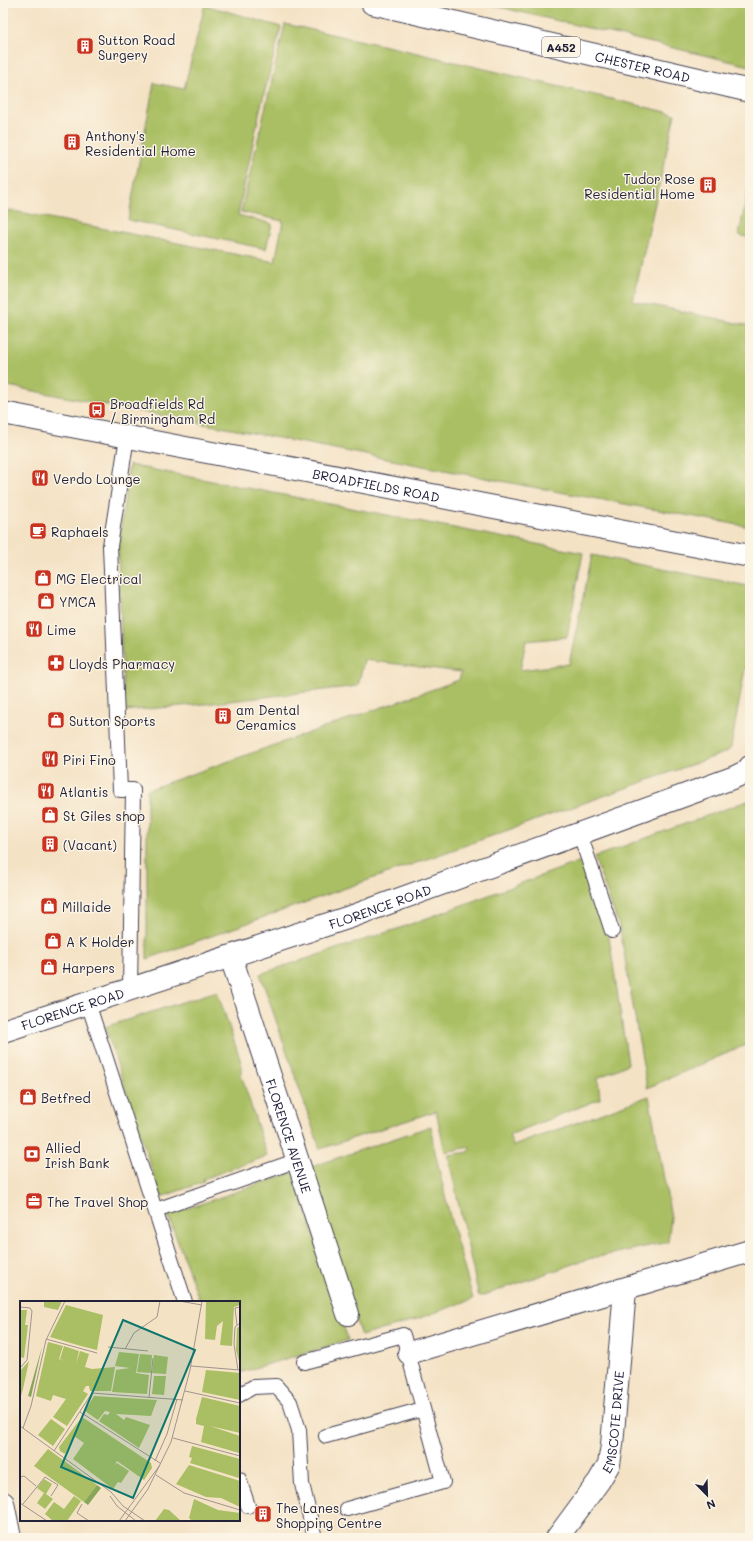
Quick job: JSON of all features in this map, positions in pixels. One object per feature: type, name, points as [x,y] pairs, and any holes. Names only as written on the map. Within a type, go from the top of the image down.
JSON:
[{"type":"main road","name":"CHESTER ROAD","points":[[372,3],[750,91]]},
{"type":"main road","name":"BROADFIELDS ROAD","points":[[3,413],[750,556]]},
{"type":"main road","name":"FLORENCE ROAD","points":[[3,1031],[354,916],[735,777],[748,771],[750,767]]},
{"type":"main road","name":"FLORENCE AVENUE","points":[[230,957],[348,1314]]},
{"type":"main road","points":[[409,1353],[750,1251]]},
{"type":"main road","name":"EMSCOTE DRIVE","points":[[557,1538],[599,1481],[609,1464],[612,1445],[625,1289]]},
{"type":"main road","points":[[3,1503],[10,1538]]},
{"type":"lane","points":[[127,437],[110,546],[120,790],[133,790],[130,990]]},
{"type":"lane","points":[[580,834],[612,931]]},
{"type":"lane","points":[[88,1003],[156,1210],[184,1301]]},
{"type":"lane","points":[[156,1210],[298,1160]]},
{"type":"lane","points":[[304,1362],[403,1335],[409,1353],[443,1482],[348,1509]]},
{"type":"lane","points":[[240,1394],[253,1387],[276,1386],[290,1402],[299,1430],[302,1484],[315,1538]]},
{"type":"lane","points":[[326,1436],[424,1409]]},
{"type":"lane","points":[[240,1482],[248,1506]]},
{"type":"green space","points":[[482,3],[750,3],[750,66]]},
{"type":"green space","points":[[205,5],[281,27],[260,110],[238,215],[272,224],[266,249],[128,220],[154,83],[184,89]]},
{"type":"green space","points":[[285,24],[400,49],[675,114],[633,301],[750,326],[750,527],[532,487],[3,385],[3,209],[275,262],[283,221],[241,212]]},
{"type":"green space","points":[[750,179],[750,238],[739,235]]},
{"type":"green space","points":[[129,465],[583,553],[567,637],[526,641],[520,670],[569,664],[592,555],[748,586],[750,589],[750,641],[731,747],[727,752],[147,959],[147,790],[459,680],[461,672],[364,660],[358,686],[205,704],[124,711],[118,549]]},
{"type":"green space","points":[[750,800],[750,1043],[647,1088],[620,929],[594,857]]},
{"type":"green space","points":[[581,861],[609,937],[628,1064],[598,1078],[600,1099],[509,1135],[513,1146],[649,1096],[671,1217],[668,1242],[588,1259],[479,1297],[448,1155],[469,1152],[470,1147],[445,1152],[436,1111],[320,1149],[260,974],[400,928]]},
{"type":"green space","points":[[217,991],[241,1062],[241,1074],[267,1156],[203,1179],[204,1182],[161,1197],[105,1027]]},
{"type":"green space","points":[[431,1126],[433,1143],[450,1217],[473,1299],[406,1323],[361,1336],[305,1169]]},
{"type":"green space","points":[[294,1172],[348,1340],[240,1373],[240,1301],[200,1301],[168,1215]]},
{"type":"place","name":"Sutton Road Surgery","points":[[85,46]]},
{"type":"place","name":"Anthony's Residential Home","points":[[72,142]]},
{"type":"place","name":"Tudor Rose Residential Home","points":[[708,185]]},
{"type":"place","name":"Broadfields Rd / Birmingham Rd","points":[[97,410]]},
{"type":"place","name":"Verdo Lounge","points":[[40,478]]},
{"type":"place","name":"Raphaels","points":[[38,531]]},
{"type":"place","name":"MG Electrical","points":[[43,578]]},
{"type":"place","name":"YMCA","points":[[46,601]]},
{"type":"place","name":"Lime","points":[[34,629]]},
{"type":"place","name":"Lloyds Pharmacy","points":[[56,663]]},
{"type":"place","name":"am Dental Ceramics","points":[[223,716]]},
{"type":"place","name":"Sutton Sports","points":[[56,720]]},
{"type":"place","name":"Piri Fino","points":[[50,759]]},
{"type":"place","name":"Atlantis","points":[[46,791]]},
{"type":"place","name":"St Giles shop","points":[[50,815]]},
{"type":"place","name":"(Vacant)","points":[[50,844]]},
{"type":"place","name":"Millaide","points":[[49,906]]},
{"type":"place","name":"A K Holder","points":[[53,941]]},
{"type":"place","name":"Harpers","points":[[49,967]]},
{"type":"place","name":"Betfred","points":[[28,1097]]},
{"type":"place","name":"Allied Irish Bank","points":[[32,1154]]},
{"type":"place","name":"The Travel Shop","points":[[34,1201]]},
{"type":"place","name":"The Lanes Shopping Centre","points":[[263,1514]]}]
